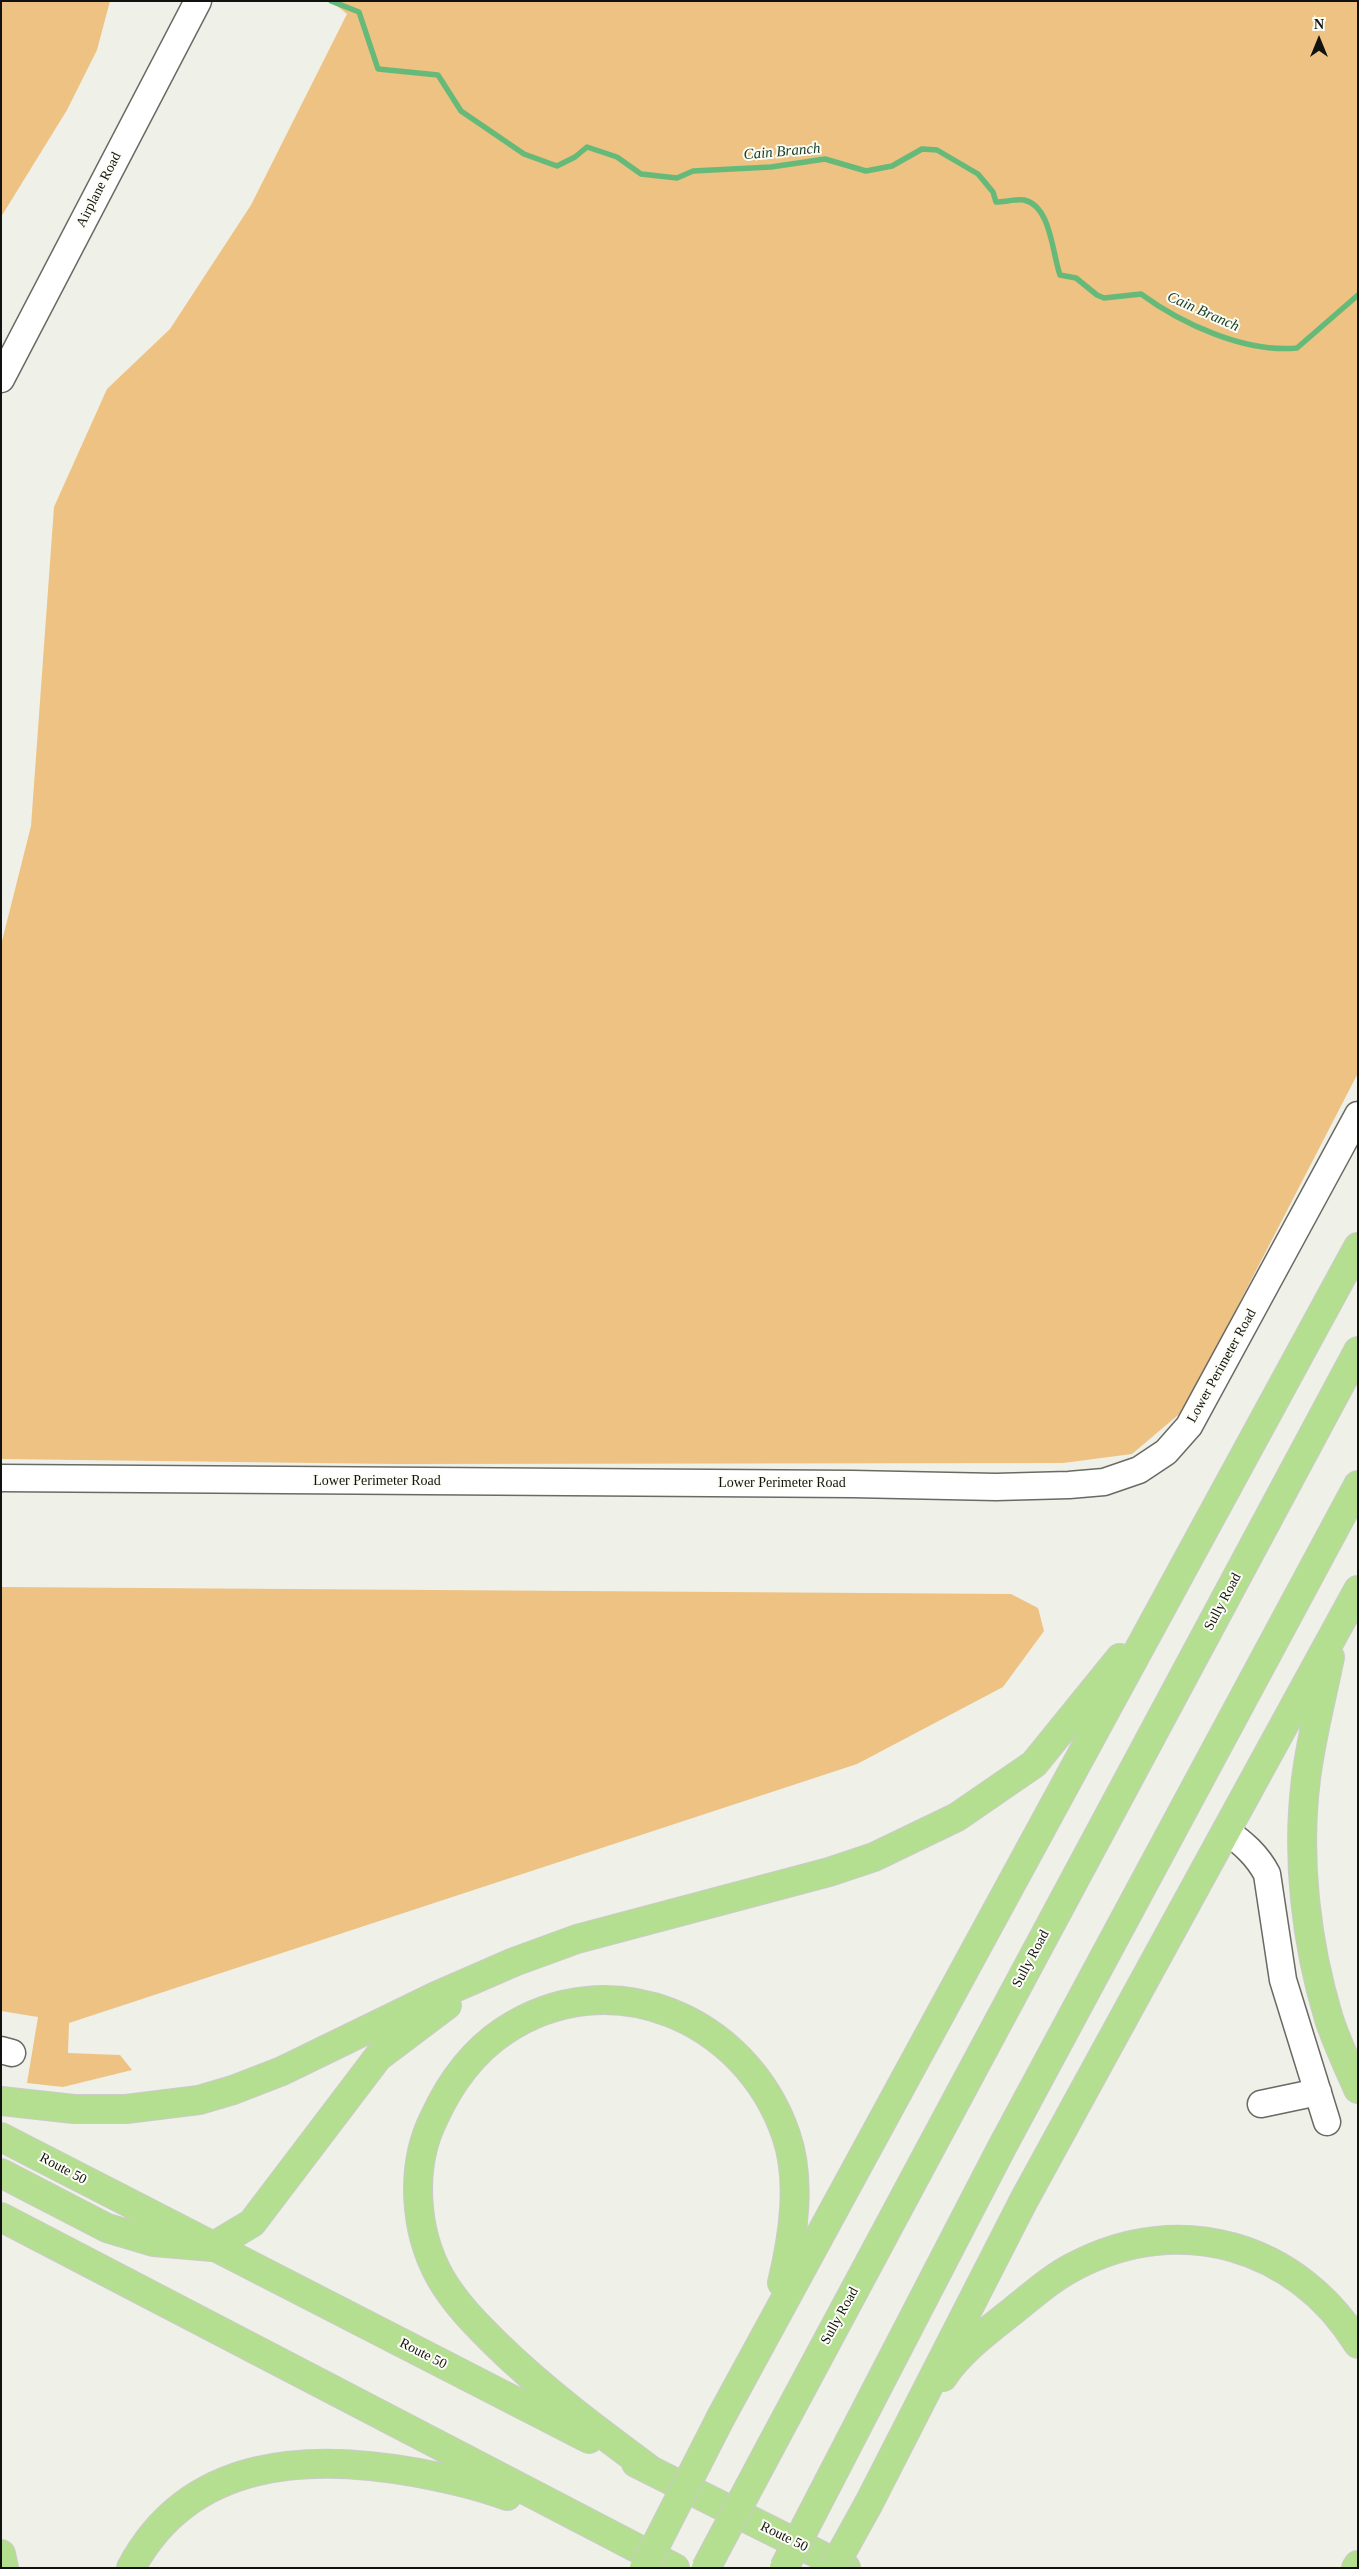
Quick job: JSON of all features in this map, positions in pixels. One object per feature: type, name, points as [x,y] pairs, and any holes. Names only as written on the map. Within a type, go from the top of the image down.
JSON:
[{"type":"highway","points":[[644,2568],[721,2417],[1358,1247]]},
{"type":"highway","name":"Sully Road","points":[[706,2568],[1358,1351]]},
{"type":"highway","points":[[784,2568],[1006,2140],[1358,1485]]},
{"type":"highway","points":[[834,2568],[1024,2200],[1358,1590]]},
{"type":"highway","points":[[1,2101],[74,2109],[126,2109],[199,2100],[233,2090],[282,2071],[436,1996],[514,1962],[577,1939],[874,1858],[957,1817],[1034,1764],[1167,1600]]},
{"type":"highway","points":[[1336,1630],[1306,1778],[1303,1818],[1303,1870],[1309,1932],[1320,1986],[1330,2022],[1358,2089]]},
{"type":"highway","points":[[1,2172],[107,2228],[154,2242],[212,2247],[252,2223],[378,2057],[432,2014],[514,1962]]},
{"type":"highway","points":[[652,2472],[525,2373],[460,2308],[432,2262],[419,2214],[419,2168],[428,2129],[446,2092],[458,2075],[487,2044],[505,2031],[524,2020],[567,2005],[604,2002],[660,2008],[684,2017],[706,2030],[745,2065],[762,2086],[776,2110],[787,2137],[793,2166],[794,2195],[790,2251],[774,2319]]},
{"type":"highway","name":"Route 50","points":[[1,2137],[652,2472],[846,2568]]},
{"type":"highway","points":[[1,2217],[674,2568]]},
{"type":"highway","points":[[892,2453],[948,2368],[990,2329],[1061,2274],[1093,2257],[1133,2244],[1153,2241],[1194,2241],[1232,2246],[1258,2255],[1289,2272],[1318,2293],[1344,2321],[1358,2344]]},
{"type":"highway","points":[[131,2568],[146,2545],[171,2517],[210,2489],[243,2474],[266,2468],[303,2463],[337,2462],[384,2467],[478,2485],[624,2541]]},
{"type":"highway","points":[[1,2554],[4,2568]]},
{"type":"street","name":"Airplane Road","points":[[1,379],[198,1]]},
{"type":"street","name":"Lower Perimeter Road","points":[[1,1478],[842,1484],[996,1487],[1104,1482],[1139,1470],[1153,1461],[1166,1452],[1189,1426],[1358,1115]]},
{"type":"street","points":[[1226,1831],[1249,1849],[1260,1861],[1267,1874],[1282,1980],[1327,2122]]},
{"type":"street","points":[[1261,2104],[1318,2092]]},
{"type":"shaded area","points":[[1,1],[110,1],[97,50],[67,110],[1,217]]},
{"type":"shaded area","points":[[331,1],[1358,1],[1358,1073],[1184,1410],[1132,1454],[1063,1463],[396,1464],[1,1459],[1,945],[31,826],[54,507],[107,389],[170,329],[251,205],[347,14]]},
{"type":"shaded area","points":[[1,1587],[1011,1594],[1038,1608],[1044,1631],[1003,1687],[857,1764],[69,2023],[68,2053],[120,2055],[132,2070],[63,2087],[27,2083],[38,2017],[1,2011]]},
{"type":"waterway","name":"Cain Branch","points":[[331,1],[359,12],[378,69],[438,75],[461,111],[524,154],[557,166],[575,157],[587,147],[617,157],[641,174],[677,178],[693,171],[771,167],[825,159],[866,171],[892,166],[922,149],[937,150],[978,174],[993,192],[996,202],[1024,200],[1033,204],[1045,220],[1060,275],[1076,278],[1097,295],[1104,298],[1141,294],[1175,316],[1215,334],[1256,346],[1297,348],[1358,295]]}]
